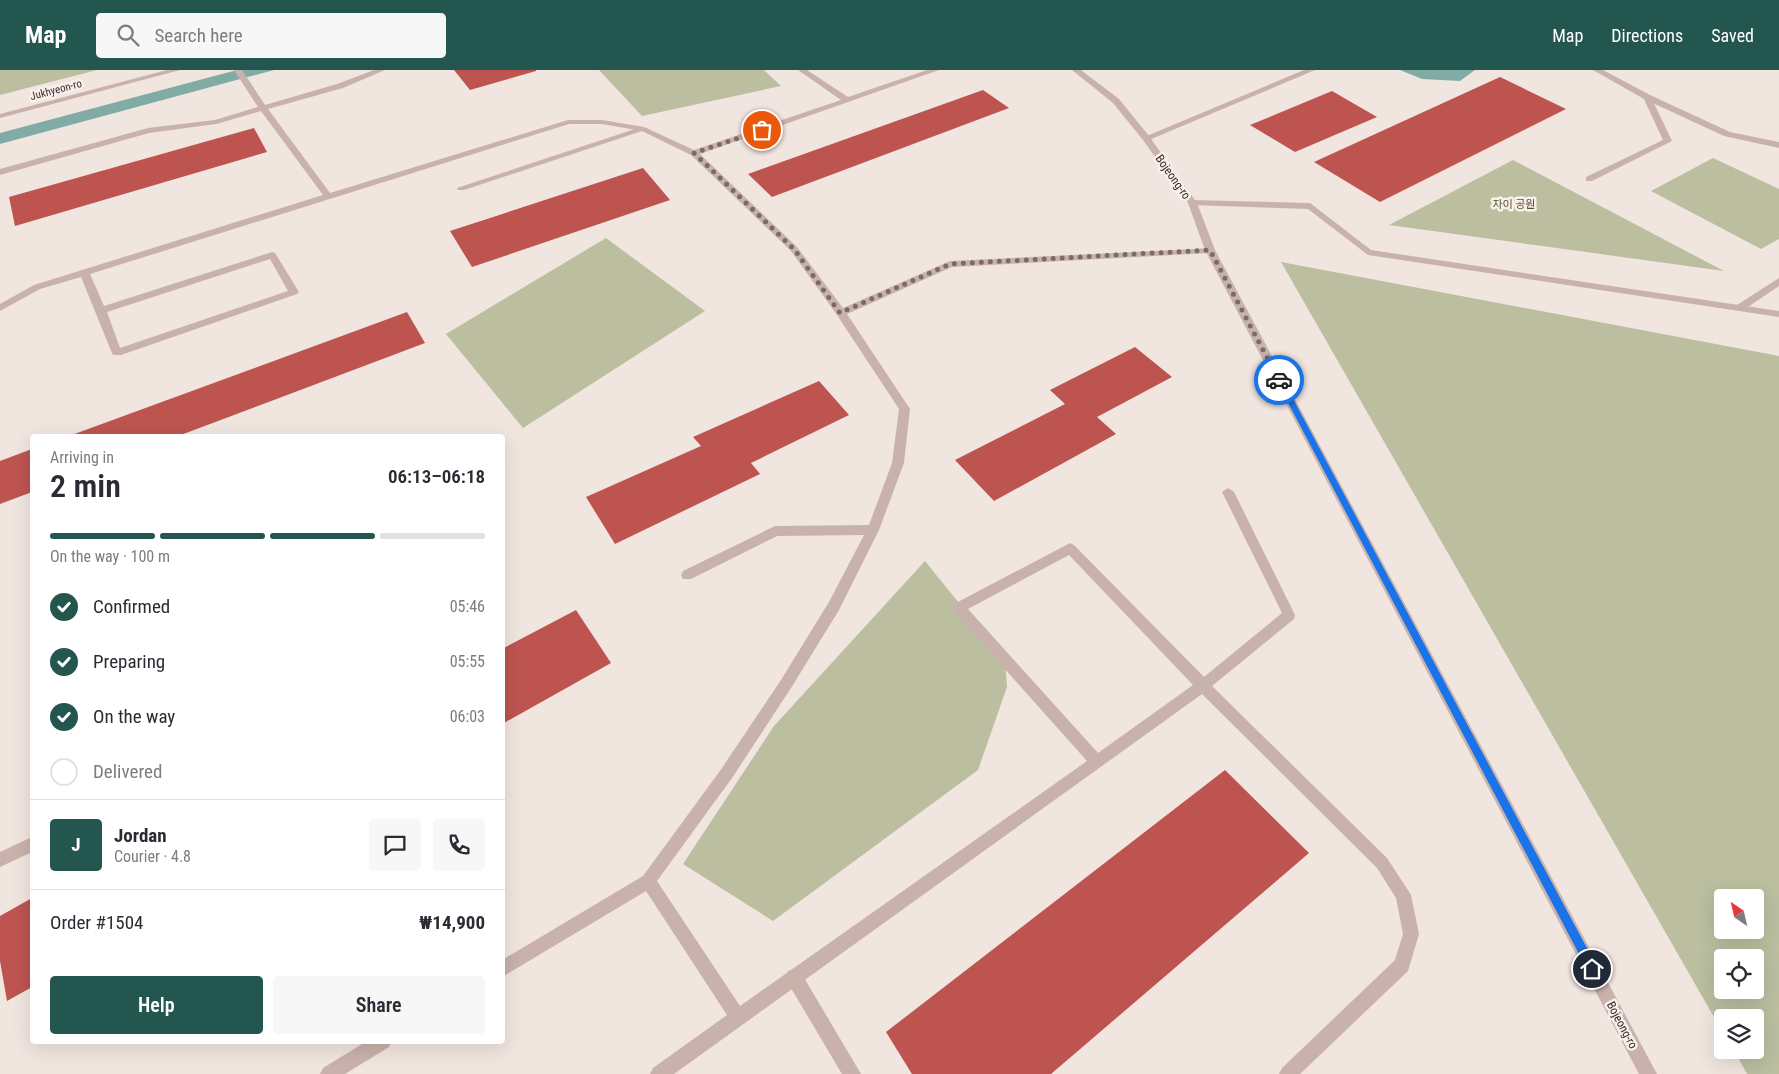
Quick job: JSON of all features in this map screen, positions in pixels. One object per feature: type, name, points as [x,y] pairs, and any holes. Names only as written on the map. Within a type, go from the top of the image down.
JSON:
[{"type":"street","name":"Jukhyeon-ro","points":[[0,116],[176,70]]},
{"type":"street","points":[[238,70],[263,108],[328,196]]},
{"type":"street","points":[[0,172],[148,131],[216,122],[340,86],[381,70]]},
{"type":"street","points":[[802,70],[847,100]]},
{"type":"street","points":[[694,153],[847,100],[919,72],[935,70]]},
{"type":"street","name":"Bojeong-ro","points":[[1076,70],[1116,101],[1146,138],[1192,203],[1210,250],[1648,1074]]},
{"type":"street","points":[[1146,138],[1311,70]]},
{"type":"street","points":[[1596,70],[1647,97],[1727,134],[1779,145]]},
{"type":"street","points":[[1589,179],[1668,141],[1647,97]]},
{"type":"street","points":[[0,308],[37,287],[568,122],[602,122],[644,129],[694,153],[794,249],[905,409],[898,463],[873,530],[834,606],[786,684],[727,773],[648,882],[505,967]]},
{"type":"street","points":[[461,188],[644,129]]},
{"type":"street","points":[[1192,203],[1310,206],[1368,252],[1779,314]]},
{"type":"street","points":[[840,313],[950,264],[1210,250]]},
{"type":"street","points":[[84,272],[117,353],[294,292],[272,255],[101,310]]},
{"type":"street","points":[[1741,307],[1779,281]]},
{"type":"street","points":[[659,1074],[1203,686],[1289,615],[1228,492]]},
{"type":"street","points":[[687,575],[775,531],[873,530]]},
{"type":"street","points":[[1097,762],[959,608],[1070,548],[1203,686],[1382,863],[1403,895],[1411,934],[1402,965],[1288,1074]]},
{"type":"street","points":[[0,860],[30,845]]},
{"type":"street","points":[[648,882],[738,1017]]},
{"type":"street","points":[[794,977],[852,1074]]},
{"type":"street","points":[[329,1074],[378,1044]]},
{"type":"green space","points":[[0,70],[97,70],[0,95]]},
{"type":"green space","points":[[599,70],[764,70],[781,86],[642,116]]},
{"type":"green space","points":[[1713,158],[1779,189],[1779,239],[1761,249],[1651,191]]},
{"type":"green space","name":"자이 공원","points":[[1513,160],[1724,271],[1389,225]]},
{"type":"green space","points":[[606,238],[705,311],[523,428],[446,334]]},
{"type":"green space","points":[[1281,262],[1779,356],[1779,1074],[1747,1074],[1739,1059],[1764,1059],[1764,1009],[1714,1009],[1714,1017]]},
{"type":"green space","points":[[925,561],[1005,660],[1007,687],[978,770],[773,921],[683,864],[774,726]]},
{"type":"water","points":[[237,70],[274,70],[0,144],[0,133]]},
{"type":"water","points":[[1400,70],[1475,70],[1460,81],[1422,79]]},
{"type":"building","points":[[454,70],[536,70],[536,71],[470,90]]},
{"type":"building","points":[[1500,77],[1566,109],[1380,202],[1314,162]]},
{"type":"building","points":[[983,90],[1009,108],[772,197],[748,174]]},
{"type":"building","points":[[1332,91],[1377,117],[1295,152],[1250,125]]},
{"type":"building","points":[[254,128],[267,152],[15,226],[9,197]]},
{"type":"building","points":[[643,168],[670,200],[472,267],[450,231]]},
{"type":"building","points":[[407,312],[425,343],[183,434],[74,434]]},
{"type":"building","points":[[1135,347],[1172,377],[1097,417],[1116,434],[994,501],[955,460],[1065,404],[1050,390]]},
{"type":"building","points":[[819,381],[849,415],[751,463],[760,474],[615,544],[586,497],[701,446],[693,437]]},
{"type":"building","points":[[30,450],[30,493],[0,504],[0,461]]},
{"type":"building","points":[[576,610],[611,663],[505,722],[505,647]]},
{"type":"building","points":[[1225,770],[1309,853],[1051,1074],[912,1074],[886,1032]]},
{"type":"building","points":[[30,899],[30,988],[7,1001],[0,961],[0,916]]},
{"type":"way so far","points":[[762,130],[694,153],[794,249],[840,313],[950,264],[1210,250],[1279,380]]},
{"type":"route","points":[[1279,380],[1592,969]]}]
